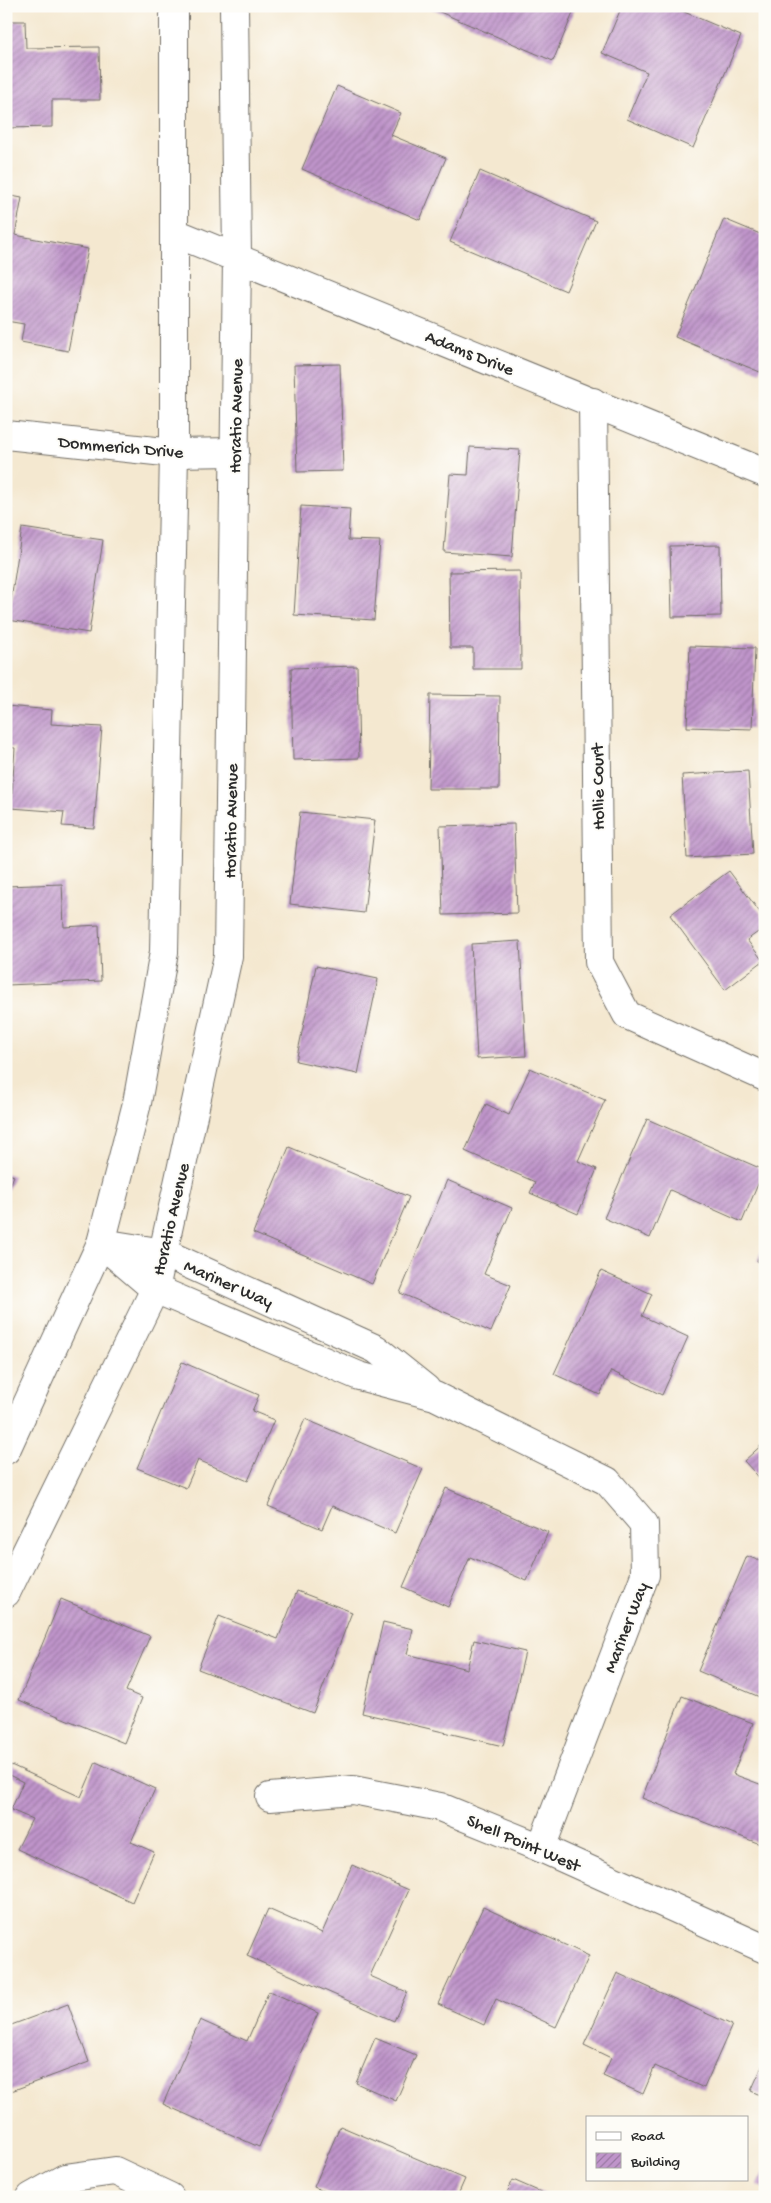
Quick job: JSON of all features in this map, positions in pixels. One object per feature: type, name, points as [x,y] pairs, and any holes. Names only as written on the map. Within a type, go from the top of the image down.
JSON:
[{"type":"street","points":[[6,1450],[101,1243],[137,1103],[164,952],[174,453],[174,6]]},
{"type":"street","name":"Horatio Avenue","points":[[6,1593],[155,1289],[228,956],[237,258],[234,6]]},
{"type":"street","name":"Adams Drive","points":[[175,233],[765,473]]},
{"type":"street","name":"Hollie Court","points":[[593,402],[599,962],[627,1015],[765,1077]]},
{"type":"street","name":"Dommerich Drive","points":[[6,435],[174,453],[235,452]]},
{"type":"street","name":"Mariner Way","points":[[101,1243],[164,1253],[376,1349],[435,1396]]},
{"type":"street","name":"Mariner Way","points":[[101,1243],[155,1289],[359,1376],[435,1396],[607,1481],[644,1524],[645,1575],[541,1848]]},
{"type":"street","name":"Shell Point West","points":[[270,1797],[353,1790],[440,1807],[541,1848],[765,1949]]},
{"type":"street","points":[[31,2197],[65,2178],[115,2172],[170,2197]]},
{"type":"building","points":[[426,6],[576,6],[553,61]]},
{"type":"building","points":[[622,6],[670,6],[741,36],[693,148],[627,119],[647,72],[602,53]]},
{"type":"building","points":[[6,21],[25,21],[26,48],[99,47],[100,100],[52,100],[52,127],[6,128]]},
{"type":"building","points":[[337,86],[401,113],[391,135],[446,158],[420,220],[302,169]]},
{"type":"building","points":[[480,171],[596,221],[566,291],[450,242]]},
{"type":"building","points":[[6,195],[22,198],[15,235],[88,249],[68,351],[21,342],[24,324],[6,321]]},
{"type":"building","points":[[724,219],[765,236],[765,362],[760,372],[675,337]]},
{"type":"building","points":[[340,364],[343,471],[297,472],[294,365]]},
{"type":"building","points":[[470,447],[520,450],[512,557],[444,552],[450,474],[468,475]]},
{"type":"building","points":[[301,506],[350,509],[348,540],[380,541],[374,620],[294,615]]},
{"type":"building","points":[[22,528],[103,540],[89,633],[8,620]]},
{"type":"building","points":[[720,545],[721,616],[672,617],[670,546]]},
{"type":"building","points":[[520,571],[521,669],[473,669],[473,648],[450,648],[449,572]]},
{"type":"building","points":[[690,646],[755,648],[752,729],[687,727]]},
{"type":"building","points":[[357,666],[359,758],[293,760],[291,668]]},
{"type":"building","points":[[430,695],[500,696],[499,789],[428,789]]},
{"type":"building","points":[[6,706],[52,710],[51,724],[102,727],[94,828],[62,826],[64,812],[11,808],[15,748],[6,747]]},
{"type":"building","points":[[748,771],[753,854],[687,858],[682,775]]},
{"type":"building","points":[[300,812],[375,820],[364,913],[290,904]]},
{"type":"building","points":[[514,824],[517,913],[443,915],[440,826]]},
{"type":"building","points":[[729,871],[765,919],[765,927],[747,940],[763,961],[725,990],[670,915]]},
{"type":"building","points":[[62,884],[64,927],[99,925],[101,981],[7,985],[6,886]]},
{"type":"building","points":[[520,941],[526,1056],[477,1059],[471,944]]},
{"type":"building","points":[[316,966],[378,979],[358,1074],[296,1061]]},
{"type":"building","points":[[530,1068],[605,1100],[578,1161],[597,1169],[578,1214],[530,1193],[535,1182],[465,1151],[486,1104],[509,1115]]},
{"type":"building","points":[[647,1119],[764,1170],[742,1222],[670,1190],[650,1238],[604,1218]]},
{"type":"building","points":[[289,1147],[409,1197],[372,1284],[253,1233]]},
{"type":"building","points":[[6,1173],[14,1176],[6,1194]]},
{"type":"building","points":[[447,1180],[512,1208],[484,1274],[511,1285],[491,1332],[400,1293]]},
{"type":"building","points":[[765,1242],[765,1264],[757,1261]]},
{"type":"building","points":[[601,1271],[652,1294],[642,1316],[688,1337],[662,1395],[611,1371],[600,1395],[554,1374]]},
{"type":"building","points":[[182,1362],[259,1395],[252,1411],[274,1420],[248,1481],[198,1460],[186,1488],[137,1468]]},
{"type":"building","points":[[305,1419],[423,1469],[395,1533],[332,1506],[322,1529],[268,1506]]},
{"type":"building","points":[[765,1442],[765,1484],[744,1461]]},
{"type":"building","points":[[446,1488],[548,1532],[527,1581],[470,1557],[448,1607],[403,1587]]},
{"type":"building","points":[[747,1556],[765,1563],[765,1692],[762,1698],[698,1671]]},
{"type":"building","points":[[297,1591],[352,1612],[313,1713],[198,1669],[219,1616],[278,1639]]},
{"type":"building","points":[[61,1599],[150,1636],[126,1691],[142,1698],[124,1743],[19,1700]]},
{"type":"building","points":[[383,1622],[413,1629],[407,1654],[467,1669],[474,1640],[525,1652],[503,1746],[362,1713]]},
{"type":"building","points":[[682,1696],[753,1723],[733,1774],[765,1786],[765,1832],[760,1844],[642,1798]]},
{"type":"building","points":[[96,1762],[155,1789],[131,1842],[154,1852],[132,1902],[17,1849],[32,1819],[11,1810],[23,1782],[7,1774],[11,1765],[81,1797]]},
{"type":"building","points":[[352,1865],[409,1890],[370,1976],[407,1992],[394,2021],[247,1956],[268,1909],[322,1933]]},
{"type":"building","points":[[483,1907],[589,1956],[556,2027],[496,1999],[484,2025],[438,2004]]},
{"type":"building","points":[[617,1973],[732,2025],[704,2088],[655,2066],[643,2094],[603,2076],[611,2058],[584,2045]]},
{"type":"building","points":[[269,1991],[318,2013],[259,2147],[163,2104],[200,2020],[247,2041]]},
{"type":"building","points":[[68,2004],[89,2062],[6,2093],[6,2027]]},
{"type":"building","points":[[375,2038],[416,2055],[396,2101],[356,2083]]},
{"type":"building","points":[[765,2060],[765,2097],[751,2091]]},
{"type":"building","points":[[340,2126],[465,2179],[457,2197],[337,2197],[314,2187]]},
{"type":"building","points":[[765,2168],[765,2189],[757,2185]]},
{"type":"building","points":[[513,2180],[552,2197],[505,2197]]}]
